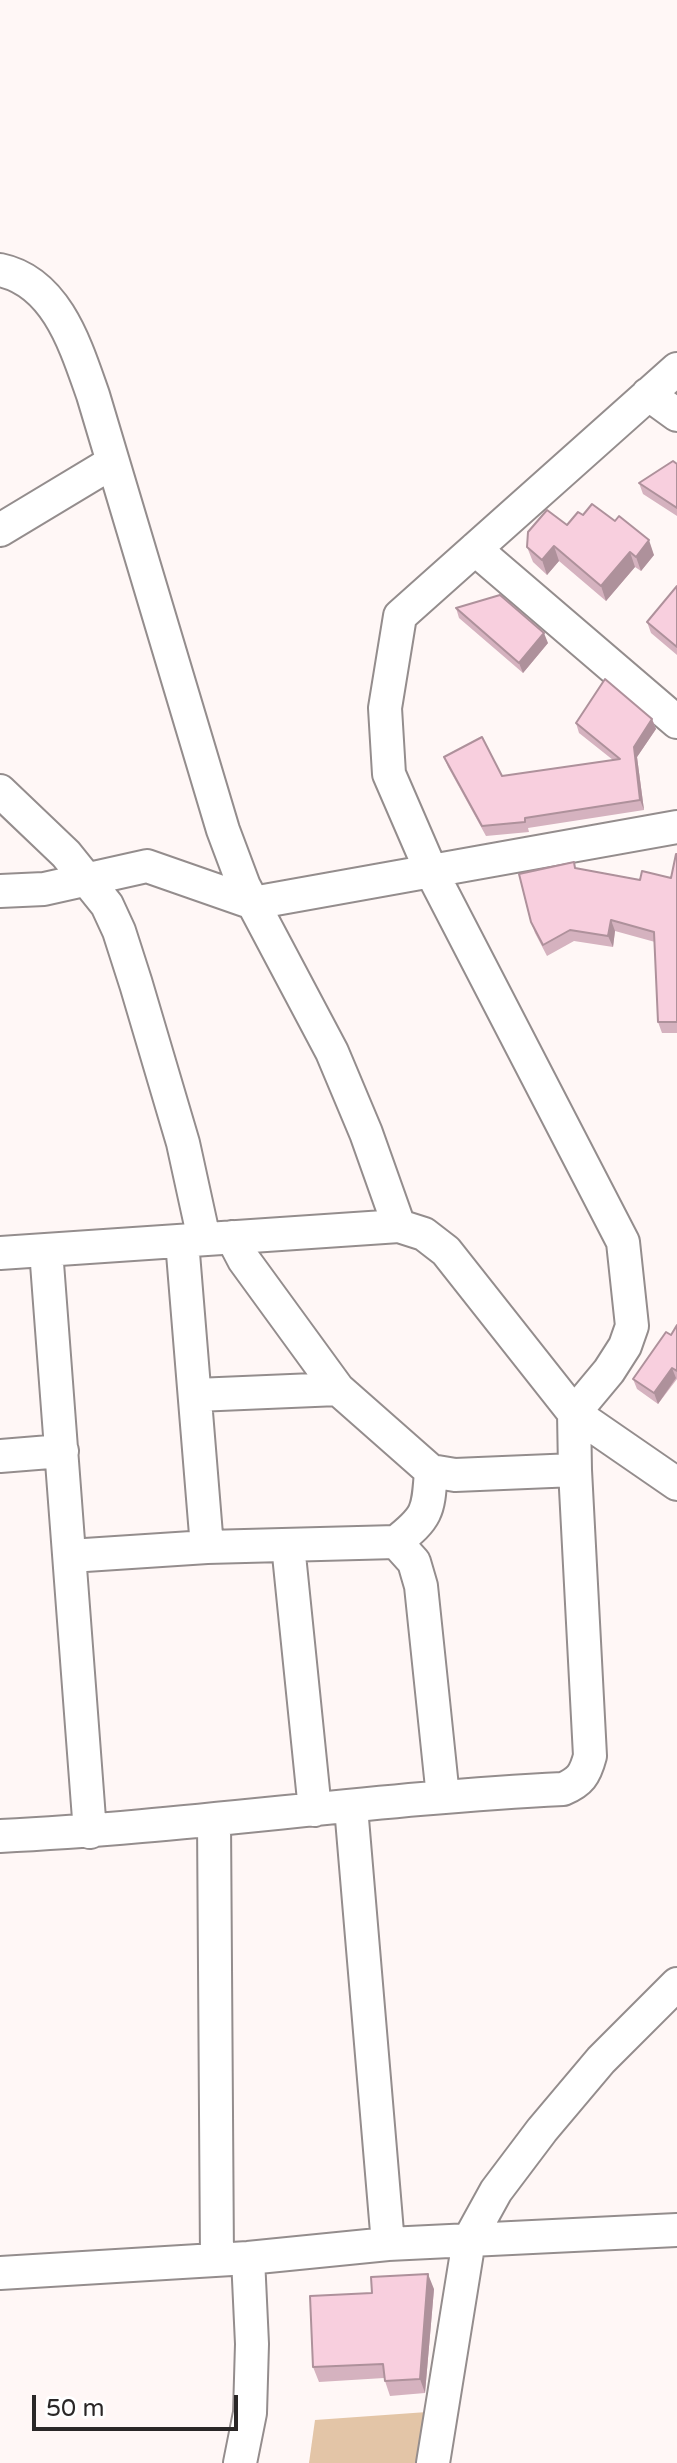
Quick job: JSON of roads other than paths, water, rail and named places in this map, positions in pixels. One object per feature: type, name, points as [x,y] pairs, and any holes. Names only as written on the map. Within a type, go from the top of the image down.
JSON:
[{"type":"street","points":[[0,270],[31,285],[51,303],[73,338],[223,830],[253,903],[332,1052],[366,1133],[399,1226]]},
{"type":"street","points":[[0,1836],[90,1832],[443,1797],[563,1789],[578,1783],[585,1774],[590,1756],[574,1413],[609,1371],[625,1346],[632,1326],[623,1242],[431,871],[389,774],[385,708],[400,616],[677,369]]},
{"type":"street","points":[[648,394],[677,415]]},
{"type":"street","points":[[0,530],[113,462]]},
{"type":"street","points":[[475,549],[677,722]]},
{"type":"street","points":[[0,791],[66,854],[107,905],[127,958],[183,1143],[206,1239],[196,1395],[207,1547]]},
{"type":"street","points":[[0,891],[44,889],[147,866],[253,903],[677,827]]},
{"type":"street","points":[[0,1253],[399,1226],[424,1234],[446,1251],[574,1413],[677,1484]]},
{"type":"street","points":[[206,1239],[244,1260],[338,1389],[431,1471],[455,1475],[575,1470]]},
{"type":"street","points":[[46,1250],[90,1832]]},
{"type":"street","points":[[196,1395],[338,1389]]},
{"type":"street","points":[[0,1456],[62,1451]]},
{"type":"street","points":[[70,1556],[207,1547],[396,1542],[427,1513],[431,1471]]},
{"type":"street","points":[[396,1542],[414,1562],[421,1586],[443,1797]]},
{"type":"street","points":[[288,1545],[315,1810]]},
{"type":"street","points":[[351,1807],[388,2244]]},
{"type":"street","points":[[214,1820],[232,2258],[252,2344],[250,2413],[240,2463]]},
{"type":"street","points":[[433,2463],[469,2240],[496,2191],[542,2130],[601,2060],[677,1984]]},
{"type":"street","points":[[0,2273],[388,2244],[677,2230]]}]
